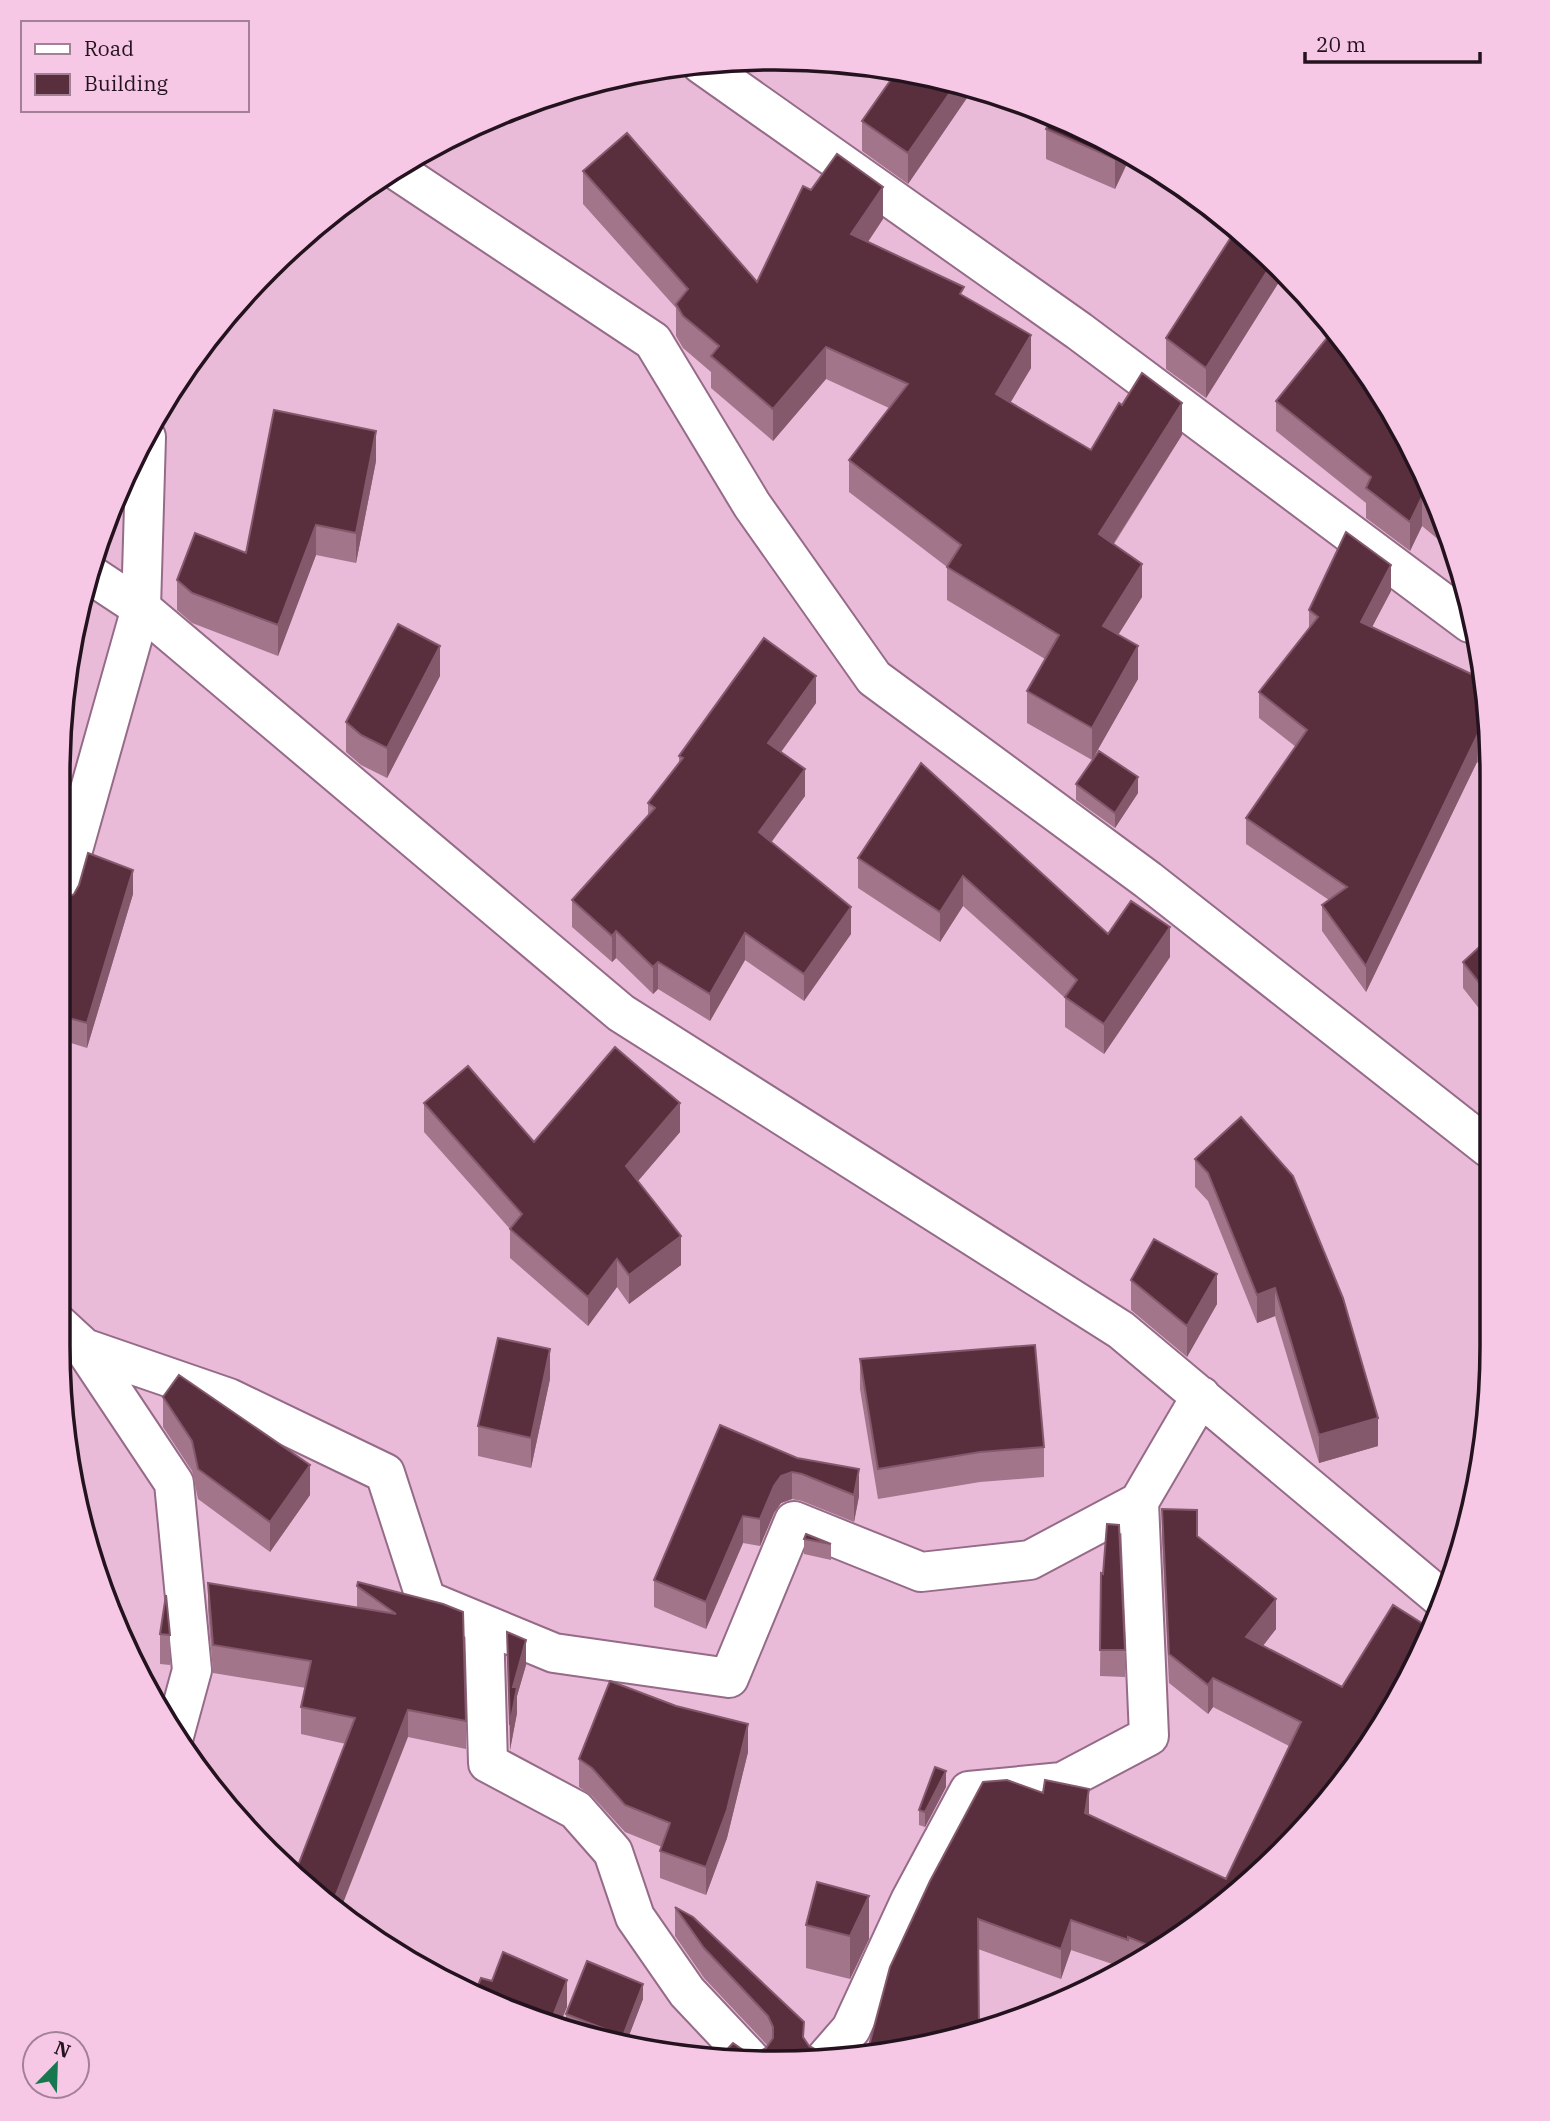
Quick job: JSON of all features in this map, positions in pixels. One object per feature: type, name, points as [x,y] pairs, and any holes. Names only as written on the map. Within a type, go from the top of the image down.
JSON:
[{"type":"street","points":[[714,73],[1079,331],[1461,615]]},
{"type":"street","points":[[404,176],[653,341],[752,505],[874,678],[1149,880],[1480,1141]]},
{"type":"street","points":[[70,860],[141,608],[145,458]]},
{"type":"street","points":[[98,580],[141,608],[621,1013],[1121,1330],[1435,1593]]},
{"type":"street","points":[[71,1336],[229,1398],[385,1474],[426,1600],[554,1653],[730,1678],[794,1521],[921,1572],[1030,1560],[1139,1502],[1201,1396]]},
{"type":"street","points":[[71,1336],[174,1483],[192,1670],[178,1721]]},
{"type":"street","points":[[835,2048],[851,2029],[911,1900],[969,1791],[1062,1782],[1149,1736],[1139,1502]]},
{"type":"street","points":[[484,1624],[488,1763],[576,1810],[613,1852],[635,1917],[680,1981],[742,2050]]},
{"type":"building","points":[[891,80],[950,92],[908,153],[862,121]]},
{"type":"building","points":[[1048,125],[1116,158],[1115,159],[1046,129]]},
{"type":"building","points":[[627,133],[757,282],[803,186],[811,190],[837,154],[883,187],[851,234],[964,287],[960,294],[1031,335],[996,394],[1091,450],[1119,403],[1122,405],[1142,373],[1182,403],[1099,534],[1142,564],[1103,626],[1138,646],[1092,728],[1027,691],[1059,635],[947,567],[961,545],[849,460],[908,384],[826,347],[773,409],[711,356],[719,346],[683,316],[676,304],[688,289],[583,171]]},
{"type":"building","points":[[1231,238],[1268,270],[1206,368],[1166,338]]},
{"type":"building","points":[[1327,338],[1386,422],[1423,497],[1410,522],[1366,488],[1371,477],[1276,401]]},
{"type":"building","points":[[274,410],[376,431],[356,533],[316,525],[278,625],[192,593],[177,580],[195,533],[246,553]]},
{"type":"building","points":[[1346,532],[1391,565],[1361,622],[1473,675],[1474,683],[1478,737],[1366,966],[1322,905],[1347,887],[1246,818],[1307,730],[1259,692],[1318,617],[1309,610]]},
{"type":"building","points":[[398,624],[440,646],[387,748],[361,735],[346,722]]},
{"type":"building","points":[[764,638],[816,676],[768,743],[805,769],[759,832],[851,907],[804,974],[745,933],[710,994],[658,962],[653,967],[616,931],[612,936],[572,900],[655,808],[648,803],[683,758],[679,756]]},
{"type":"building","points":[[1099,751],[1138,777],[1115,813],[1076,784]]},
{"type":"building","points":[[921,763],[1108,934],[1131,901],[1170,927],[1104,1024],[1065,997],[1077,980],[963,876],[940,912],[858,858]]},
{"type":"building","points":[[88,853],[133,870],[87,1023],[70,1018],[70,896],[79,885]]},
{"type":"building","points":[[1480,946],[1480,984],[1463,962]]},
{"type":"building","points":[[615,1047],[680,1103],[626,1166],[681,1236],[629,1275],[617,1259],[588,1297],[510,1229],[522,1214],[424,1103],[468,1066],[534,1142]]},
{"type":"building","points":[[1241,1117],[1293,1176],[1343,1298],[1378,1418],[1319,1435],[1275,1288],[1257,1295],[1208,1173],[1195,1159]]},
{"type":"building","points":[[1154,1239],[1217,1274],[1187,1326],[1131,1280]]},
{"type":"building","points":[[498,1338],[550,1349],[531,1438],[478,1426]]},
{"type":"building","points":[[1035,1345],[1044,1447],[980,1452],[878,1469],[860,1359]]},
{"type":"building","points":[[179,1375],[310,1465],[270,1522],[198,1469],[192,1441],[163,1397]]},
{"type":"building","points":[[720,1425],[797,1458],[859,1469],[854,1495],[802,1474],[792,1472],[781,1476],[760,1519],[743,1516],[706,1602],[654,1580]]},
{"type":"building","points":[[1162,1509],[1197,1510],[1197,1536],[1276,1599],[1246,1637],[1342,1687],[1393,1605],[1423,1624],[1386,1699],[1334,1775],[1274,1845],[1204,1905],[1147,1945],[1071,1920],[1061,1949],[978,1919],[979,2021],[869,2045],[890,1967],[930,1881],[983,1782],[1007,1780],[1043,1793],[1045,1780],[1089,1789],[1085,1813],[1226,1879],[1301,1722],[1213,1678],[1208,1685],[1169,1654]]},
{"type":"building","points":[[1107,1524],[1119,1525],[1125,1650],[1100,1650],[1101,1573],[1103,1574]]},
{"type":"building","points":[[806,1534],[831,1544],[804,1539]]},
{"type":"building","points":[[358,1582],[443,1604],[463,1612],[466,1721],[408,1710],[335,1896],[298,1865],[355,1718],[301,1707],[311,1661],[213,1645],[208,1583],[396,1614],[357,1586]]},
{"type":"building","points":[[166,1595],[170,1635],[160,1634]]},
{"type":"building","points":[[507,1632],[526,1640],[513,1687],[517,1687],[510,1725]]},
{"type":"building","points":[[610,1681],[676,1706],[748,1724],[727,1810],[706,1867],[660,1851],[670,1823],[625,1805],[592,1768],[579,1759]]},
{"type":"building","points":[[935,1767],[946,1771],[925,1812],[919,1810]]},
{"type":"building","points":[[817,1882],[869,1896],[850,1936],[806,1925]]},
{"type":"building","points":[[675,1907],[693,1917],[804,2022],[803,2037],[815,2049],[761,2050],[773,2038],[773,2027],[768,2016],[704,1948]]},
{"type":"building","points":[[503,1952],[567,1980],[553,2015],[478,1985],[481,1978],[492,1981]]},
{"type":"building","points":[[587,1961],[643,1984],[624,2034],[566,2014]]},
{"type":"building","points":[[733,2043],[743,2050],[728,2049]]}]
